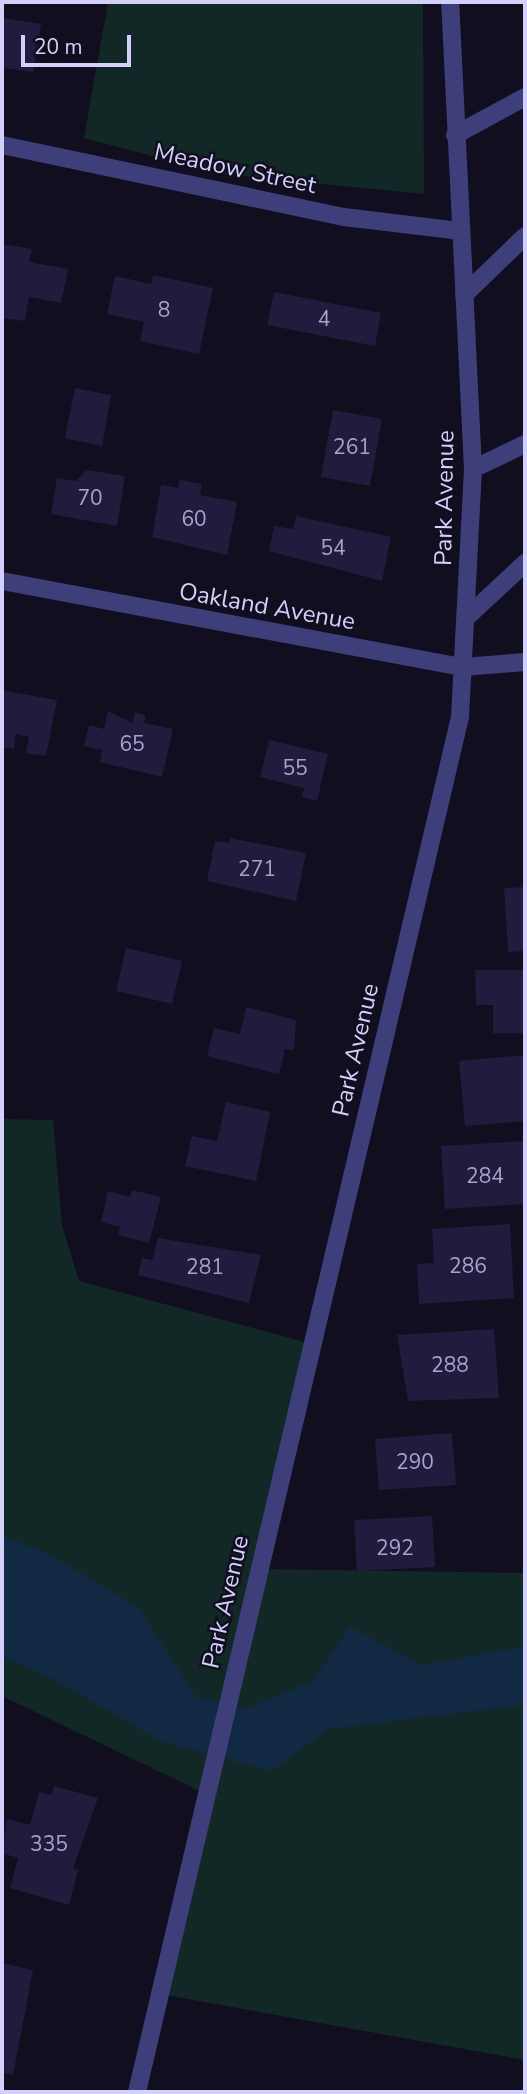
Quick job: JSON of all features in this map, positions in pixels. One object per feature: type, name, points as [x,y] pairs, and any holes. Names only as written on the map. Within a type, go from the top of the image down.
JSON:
[{"type":"street","name":"Park Avenue","points":[[137,2092],[460,717],[473,469],[459,231],[450,2]]},
{"type":"street","points":[[456,135],[525,97]]},
{"type":"street","name":"Meadow Street","points":[[2,145],[344,217],[459,231]]},
{"type":"street","points":[[464,295],[525,236]]},
{"type":"street","points":[[473,469],[525,444]]},
{"type":"street","points":[[466,618],[525,563]]},
{"type":"street","name":"Oakland Avenue","points":[[2,581],[463,667],[525,662]]},
{"type":"green space","points":[[108,2],[423,2],[424,194],[220,174],[84,138]]},
{"type":"green space","points":[[2,1119],[53,1120],[62,1225],[79,1281],[312,1344],[260,1569],[525,1573],[525,2060],[160,1994],[206,1794],[2,1696]]},
{"type":"water","points":[[2,1536],[45,1552],[139,1608],[196,1697],[247,1708],[313,1681],[350,1627],[422,1665],[525,1646],[525,1705],[328,1729],[271,1771],[161,1741],[46,1675],[2,1657]]},
{"type":"building","points":[[2,18],[41,24],[33,72],[5,68],[2,76]]},
{"type":"building","points":[[2,244],[32,249],[29,262],[68,269],[61,303],[29,297],[25,321],[2,318]]},
{"type":"building","points":[[153,275],[213,288],[199,354],[140,341],[144,322],[107,314],[115,276],[151,284]]},
{"type":"building","points":[[274,292],[381,313],[375,346],[267,325]]},
{"type":"building","points":[[75,388],[111,395],[102,446],[65,438]]},
{"type":"building","points":[[333,410],[382,419],[370,486],[321,477]]},
{"type":"building","points":[[86,470],[125,476],[117,526],[51,514],[57,478],[76,481]]},
{"type":"building","points":[[180,480],[202,484],[200,495],[237,502],[227,555],[152,537],[161,485],[178,488]]},
{"type":"building","points":[[296,516],[391,537],[382,581],[269,551],[274,526],[293,529]]},
{"type":"building","points":[[2,682],[5,691],[57,700],[46,756],[26,753],[29,737],[16,734],[14,749],[2,747]]},
{"type":"building","points":[[108,711],[132,723],[135,712],[146,716],[144,723],[173,729],[162,777],[100,762],[102,750],[84,746],[89,725],[104,729]]},
{"type":"building","points":[[269,740],[328,754],[317,801],[302,797],[304,788],[260,777]]},
{"type":"building","points":[[230,838],[306,853],[296,901],[207,881],[215,841],[229,843]]},
{"type":"building","points":[[525,887],[525,951],[508,952],[504,888]]},
{"type":"building","points":[[126,948],[182,961],[172,1004],[116,991]]},
{"type":"building","points":[[475,970],[525,970],[525,1033],[493,1033],[493,1005],[476,1005]]},
{"type":"building","points":[[246,1007],[296,1020],[294,1050],[285,1049],[279,1074],[207,1056],[214,1028],[240,1034]]},
{"type":"building","points":[[525,1055],[525,1121],[465,1126],[459,1061]]},
{"type":"building","points":[[226,1102],[270,1112],[256,1181],[185,1166],[192,1136],[217,1141]]},
{"type":"building","points":[[525,1141],[525,1204],[445,1209],[441,1146]]},
{"type":"building","points":[[132,1190],[161,1197],[149,1243],[118,1235],[120,1227],[101,1222],[108,1191],[130,1197]]},
{"type":"building","points":[[510,1224],[514,1298],[419,1304],[417,1264],[434,1263],[432,1229]]},
{"type":"building","points":[[158,1238],[261,1255],[249,1303],[138,1275],[142,1258],[153,1260]]},
{"type":"building","points":[[494,1329],[499,1398],[408,1401],[397,1335]]},
{"type":"building","points":[[452,1433],[456,1485],[379,1490],[375,1439]]},
{"type":"building","points":[[432,1516],[435,1567],[357,1571],[354,1520]]},
{"type":"building","points":[[54,1786],[98,1798],[73,1868],[78,1870],[69,1905],[10,1888],[18,1858],[2,1853],[7,1819],[30,1825],[39,1792],[52,1795]]},
{"type":"building","points":[[2,1963],[33,1970],[13,2075],[2,2073]]}]
